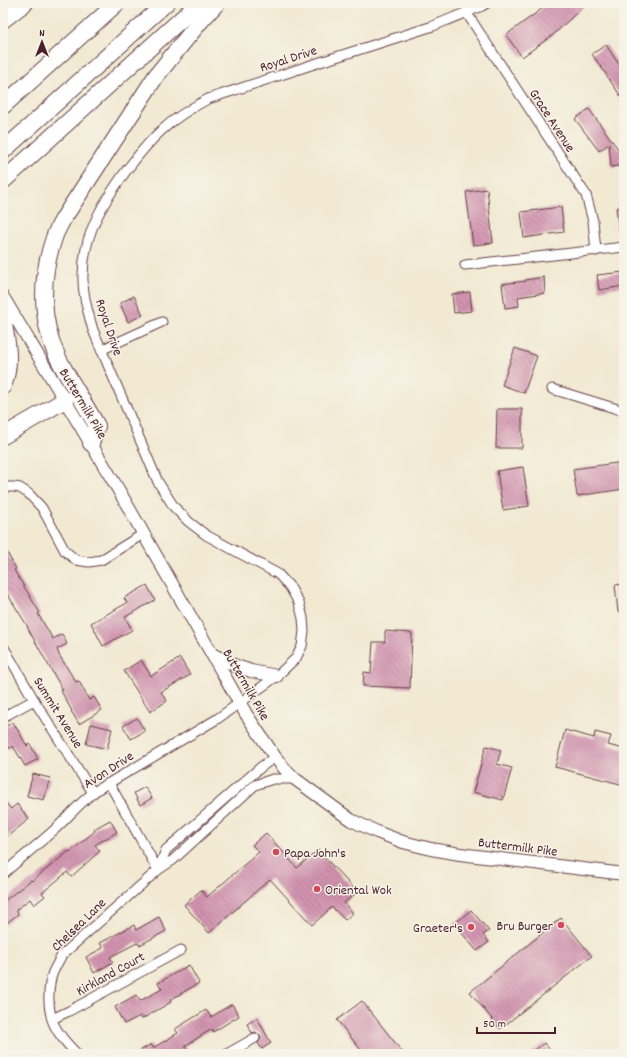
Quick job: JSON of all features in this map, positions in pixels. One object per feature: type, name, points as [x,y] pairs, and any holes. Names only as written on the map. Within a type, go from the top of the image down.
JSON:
[{"type":"highway","points":[[3,20],[25,3]]},
{"type":"highway","points":[[3,106],[117,3]]},
{"type":"highway","points":[[3,151],[166,3]]},
{"type":"highway","points":[[3,180],[199,3]]},
{"type":"highway","points":[[90,443],[97,426],[59,360],[48,330],[44,297],[46,271],[54,237],[63,219],[156,76],[217,3]]},
{"type":"highway","points":[[3,319],[8,357],[7,371],[3,386]]},
{"type":"highway","points":[[3,436],[65,400]]},
{"type":"main road","name":"Buttermilk Pike","points":[[3,297],[65,400],[250,721],[275,757],[294,779],[351,820],[403,842],[460,854],[624,874]]},
{"type":"main road","points":[[212,654],[250,671],[277,676]]},
{"type":"street","name":"Royal Drive","points":[[240,703],[277,676],[296,658],[302,646],[304,631],[303,618],[299,603],[290,587],[278,574],[206,535],[189,522],[174,507],[158,482],[101,350],[87,311],[83,273],[86,248],[90,234],[96,217],[110,193],[149,142],[162,130],[192,108],[208,99],[433,26],[487,3]]},
{"type":"street","name":"Grace Avenue","points":[[466,12],[586,195],[593,220],[596,251]]},
{"type":"street","points":[[465,266],[624,247]]},
{"type":"street","points":[[101,350],[162,322]]},
{"type":"street","points":[[552,389],[624,411]]},
{"type":"street","points":[[3,487],[20,488],[29,494],[42,508],[65,551],[76,560],[89,562],[101,560],[143,534]]},
{"type":"street","name":"Summit Avenue","points":[[3,646],[34,700],[93,793]]},
{"type":"street","points":[[3,717],[34,700]]},
{"type":"street","name":"Avon Drive","points":[[3,874],[102,786],[217,719],[240,703]]},
{"type":"street","name":"Chelsea Lane","points":[[158,870],[166,850],[261,767],[275,757]]},
{"type":"street","name":"Chelsea Lane","points":[[77,1054],[56,1030],[52,1019],[49,998],[51,980],[53,971],[62,955],[158,870],[173,860],[255,785],[273,779],[294,779]]},
{"type":"street","points":[[109,783],[158,870]]},
{"type":"street","name":"Kirkland Court","points":[[52,1019],[70,1011],[181,950]]},
{"type":"street","points":[[227,1054],[255,1038]]},
{"type":"building","points":[[548,3],[587,3],[553,35],[522,57],[506,35]]},
{"type":"building","points":[[606,45],[624,72],[624,101],[592,54]]},
{"type":"building","points":[[589,109],[618,149],[624,149],[624,165],[611,167],[609,144],[599,151],[575,119]]},
{"type":"building","points":[[487,189],[493,243],[473,245],[466,192]]},
{"type":"building","points":[[561,207],[564,232],[524,238],[521,212]]},
{"type":"building","points":[[624,207],[624,231],[619,231],[616,208]]},
{"type":"building","points":[[624,272],[624,286],[599,290],[597,275]]},
{"type":"building","points":[[544,277],[545,293],[518,297],[519,306],[505,308],[502,284]]},
{"type":"building","points":[[470,292],[472,311],[454,313],[452,294]]},
{"type":"building","points":[[134,296],[143,315],[128,322],[120,303]]},
{"type":"building","points":[[515,348],[537,356],[524,393],[502,385]]},
{"type":"building","points":[[497,409],[522,409],[522,448],[496,448]]},
{"type":"building","points":[[624,462],[624,489],[577,496],[573,469]]},
{"type":"building","points":[[523,467],[529,506],[503,510],[497,471]]},
{"type":"building","points":[[3,545],[16,569],[14,570],[40,613],[38,614],[53,639],[62,634],[67,644],[57,649],[59,655],[76,682],[79,681],[89,700],[94,697],[102,710],[79,724],[61,691],[63,690],[28,627],[3,587]]},
{"type":"building","points":[[624,584],[624,611],[618,612],[615,585]]},
{"type":"building","points":[[147,585],[155,600],[125,617],[132,630],[103,646],[91,623],[127,603],[124,598]]},
{"type":"building","points":[[385,631],[412,633],[410,688],[363,686],[364,672],[371,673],[373,642],[385,642]]},
{"type":"building","points":[[180,658],[190,675],[161,692],[167,701],[150,712],[124,671],[141,660],[151,676]]},
{"type":"building","points":[[137,718],[145,731],[131,739],[123,726]]},
{"type":"building","points":[[13,722],[27,746],[30,744],[38,759],[25,766],[13,746],[8,749],[3,740],[3,728]]},
{"type":"building","points":[[91,724],[112,729],[107,749],[86,744]]},
{"type":"building","points":[[565,730],[594,738],[595,732],[611,736],[608,745],[624,749],[624,785],[555,767]]},
{"type":"building","points":[[486,746],[501,750],[497,764],[512,768],[503,800],[473,792]]},
{"type":"building","points":[[33,774],[50,778],[44,800],[27,796]]},
{"type":"building","points":[[145,787],[152,798],[140,805],[134,793]]},
{"type":"building","points":[[3,800],[11,809],[17,804],[29,819],[3,840]]},
{"type":"building","points":[[110,820],[117,832],[95,845],[100,851],[71,877],[67,872],[42,893],[45,896],[34,905],[30,899],[16,910],[18,914],[3,926],[3,902],[69,851],[70,852],[95,831],[94,829]]},
{"type":"building","points":[[266,833],[297,868],[318,850],[357,892],[344,903],[353,913],[345,920],[332,907],[312,925],[270,879],[209,933],[184,905],[201,890],[207,897],[259,852],[252,845]]},
{"type":"building","name":"Graeter's","points":[[471,910],[489,931],[483,935],[489,942],[477,951],[454,924]]},
{"type":"building","points":[[159,917],[166,931],[140,945],[137,943],[110,957],[113,962],[94,973],[86,957],[103,948],[100,943],[134,925],[136,930]]},
{"type":"building","points":[[561,918],[592,956],[500,1029],[470,992]]},
{"type":"building","points":[[189,965],[199,983],[142,1019],[140,1016],[124,1024],[115,1007],[136,995],[140,1001],[162,989],[158,983]]},
{"type":"building","points":[[362,1001],[404,1054],[364,1054],[337,1020]]},
{"type":"building","points":[[232,1004],[239,1016],[213,1032],[212,1029],[185,1046],[188,1050],[181,1054],[135,1054],[151,1044],[153,1048],[178,1033],[175,1029],[206,1010],[211,1017]]},
{"type":"building","points":[[257,1018],[271,1043],[262,1049],[258,1043],[261,1038],[260,1035],[255,1032],[252,1033],[247,1024]]},
{"type":"building","points":[[544,1043],[554,1054],[530,1054]]},
{"type":"place","name":"Papa John's","points":[[276,852]]},
{"type":"place","name":"Oriental Wok","points":[[317,889]]},
{"type":"place","name":"Bru Burger","points":[[561,925]]},
{"type":"place","name":"Graeter's","points":[[471,927]]}]
